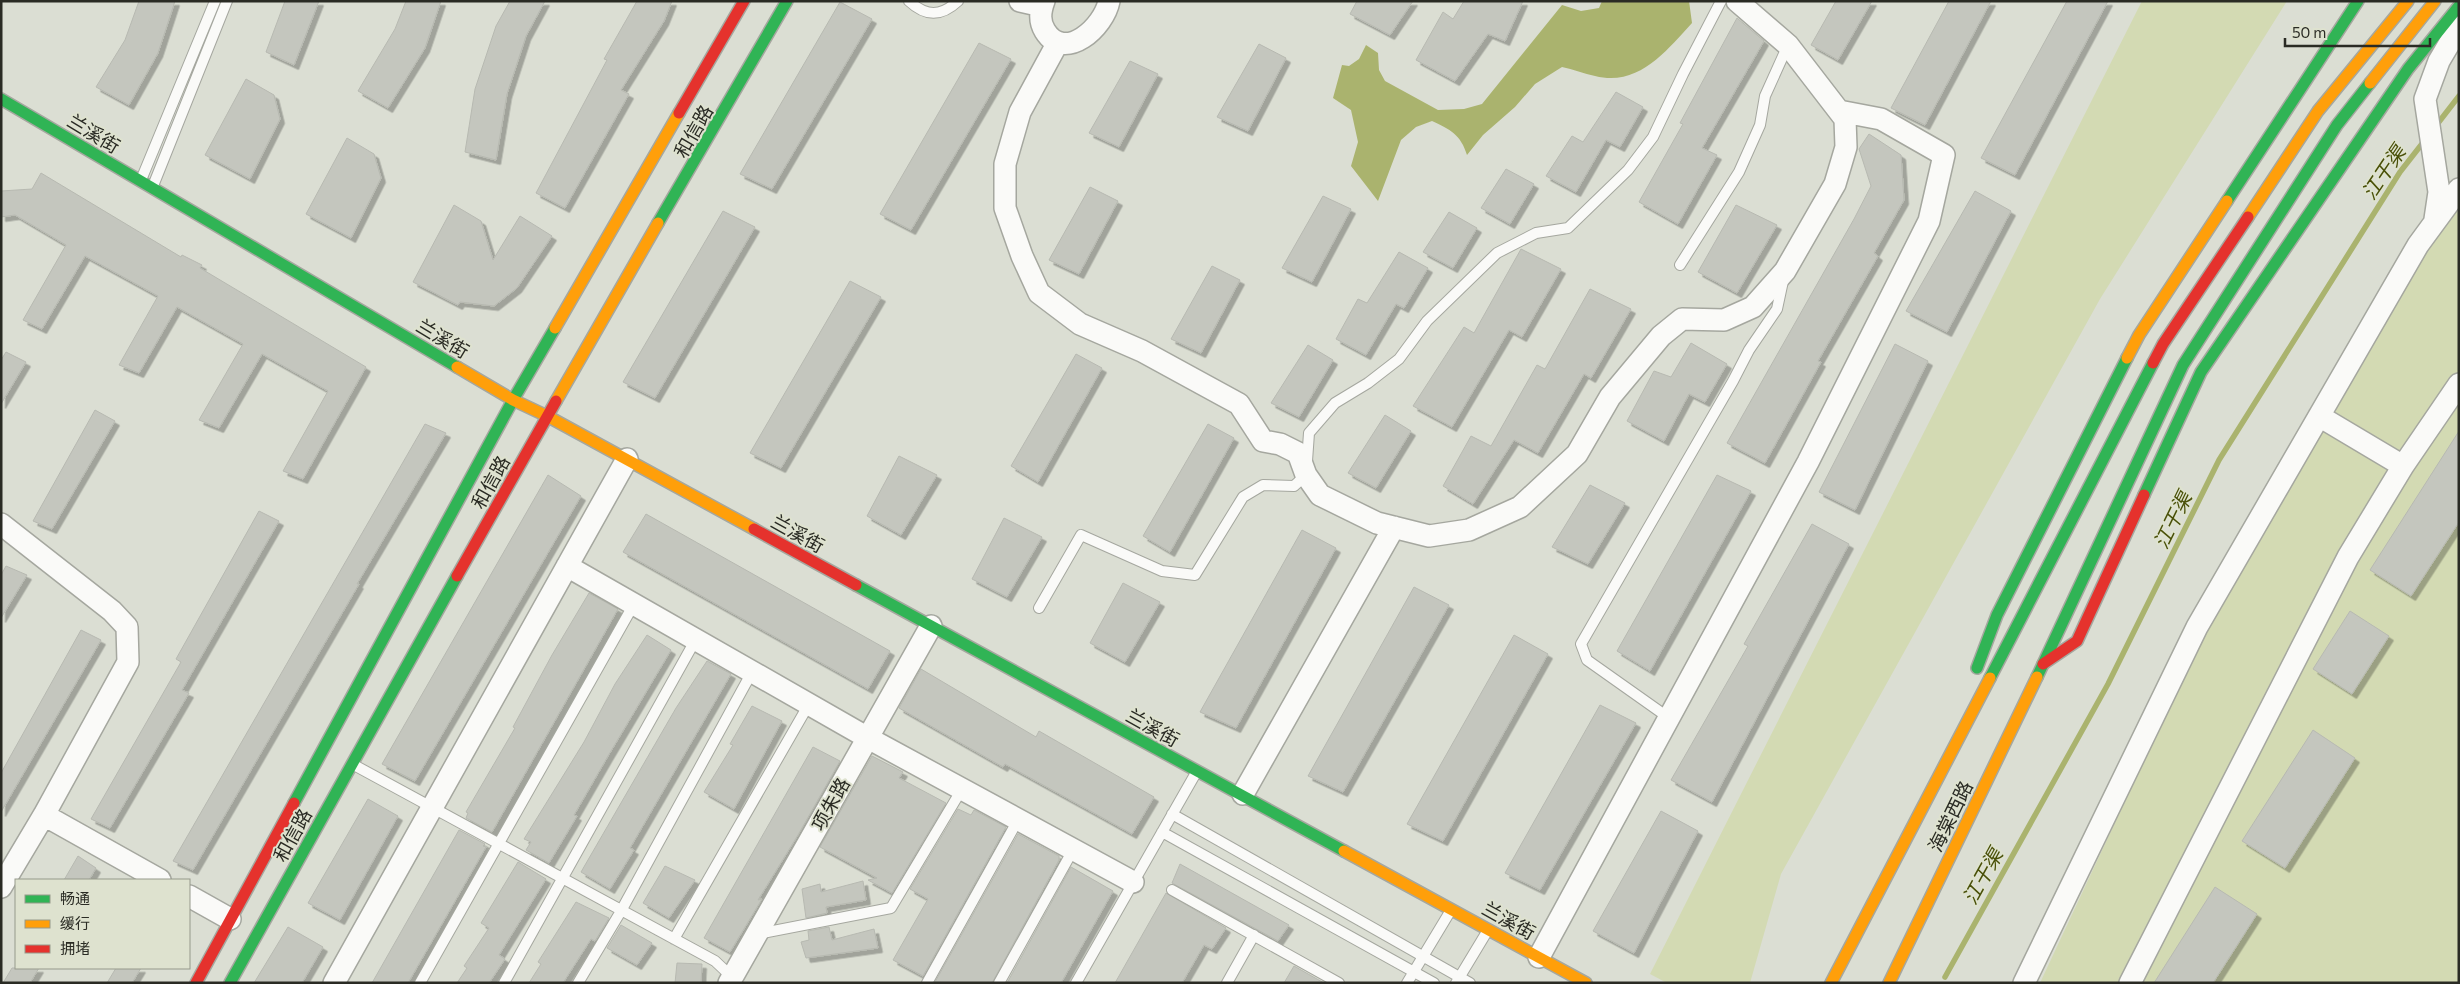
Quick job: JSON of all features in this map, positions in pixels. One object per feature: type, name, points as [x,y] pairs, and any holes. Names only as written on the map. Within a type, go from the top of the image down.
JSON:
[{"type":"street","name":"和信路","points":[[196,983],[513,400],[744,1]]},
{"type":"street","name":"和信路","points":[[230,983],[547,416],[787,1]]},
{"type":"street","points":[[1020,1],[1043,4],[1041,24],[1050,39],[1057,44],[1074,43],[1091,32],[1108,9],[1109,1]]},
{"type":"street","points":[[1057,44],[1020,112],[1005,164],[1004,208],[1022,256],[1039,293],[1080,324],[1142,351],[1239,404],[1263,441],[1280,444],[1298,452],[1306,476],[1320,495],[1377,523],[1429,536],[1469,530],[1520,508],[1577,454],[1610,398],[1661,336],[1682,319],[1724,320],[1753,307],[1785,270],[1835,184],[1846,147],[1845,119],[1788,45],[1737,1]]},
{"type":"street","points":[[1972,680],[1997,615],[2139,335],[2358,1]]},
{"type":"street","points":[[1925,799],[2163,344],[2318,111],[2408,1]]},
{"type":"street","name":"海棠西路","points":[[1888,983],[2043,664],[2183,365],[2337,125],[2435,1]]},
{"type":"street","points":[[2043,664],[2078,641],[2201,372],[2408,69],[2459,6]]},
{"type":"street","points":[[2434,222],[2439,192],[2425,98],[2439,61],[2456,32]]},
{"type":"street","name":"兰溪街","points":[[1,99],[513,400],[627,459],[1586,983]]},
{"type":"street","points":[[1540,957],[1808,462],[1929,221],[1944,155],[1881,119],[1840,111]]},
{"type":"street","points":[[2024,983],[2197,627],[2418,244],[2459,189]]},
{"type":"street","points":[[2130,983],[2348,557],[2402,466],[2459,384]]},
{"type":"street","points":[[2319,416],[2402,466]]},
{"type":"street","points":[[334,983],[627,459]]},
{"type":"street","points":[[1,524],[112,611],[127,626],[128,662],[44,815],[1,886]]},
{"type":"street","points":[[1243,794],[1394,527]]},
{"type":"street","points":[[567,566],[868,738],[1133,882]]},
{"type":"street","name":"项朱路","points":[[732,981],[931,626]]},
{"type":"street","points":[[1925,799],[1961,707]]},
{"type":"street","name":"海棠西路","points":[[1831,983],[1925,799]]},
{"type":"street","points":[[44,815],[158,879]]},
{"type":"street","points":[[190,897],[230,919]]},
{"type":"lane","points":[[140,181],[215,1]]},
{"type":"lane","points":[[152,187],[227,1]]},
{"type":"lane","points":[[909,1],[918,10],[932,14],[946,12],[958,1]]},
{"type":"lane","points":[[1039,608],[1081,535],[1162,572],[1194,575],[1243,497],[1263,484],[1294,486],[1306,476],[1309,433],[1335,403],[1368,383],[1399,359],[1427,321],[1497,253],[1536,233],[1568,228],[1628,170],[1653,137],[1682,74],[1721,1]]},
{"type":"lane","points":[[1680,265],[1739,172],[1760,125],[1765,96],[1788,45]]},
{"type":"lane","points":[[1669,718],[1587,660],[1582,644],[1733,382],[1749,350],[1777,308],[1785,270]]},
{"type":"lane","points":[[420,983],[634,604]]},
{"type":"lane","points":[[504,983],[564,879],[696,639]]},
{"type":"lane","points":[[578,983],[621,911],[752,672]]},
{"type":"lane","points":[[674,939],[808,704]]},
{"type":"lane","points":[[352,764],[715,961],[732,981]]},
{"type":"lane","points":[[1076,983],[1197,771]]},
{"type":"lane","points":[[757,934],[891,908],[962,789]]},
{"type":"lane","points":[[1172,814],[1423,956],[1458,980],[1470,983]]},
{"type":"lane","points":[[928,983],[1018,820]]},
{"type":"lane","points":[[1162,832],[1434,983]]},
{"type":"lane","points":[[999,983],[1073,850]]},
{"type":"lane","points":[[1172,890],[1340,983]]},
{"type":"lane","points":[[1407,983],[1451,909]]},
{"type":"lane","points":[[1458,980],[1488,929]]},
{"type":"lane","points":[[1227,983],[1254,935]]},
{"type":"shaded area","points":[[1602,1],[1689,1],[1692,23],[1672,45],[1650,64],[1625,76],[1611,78],[1595,76],[1562,67],[1535,84],[1515,107],[1483,135],[1467,155],[1462,142],[1444,127],[1432,121],[1416,127],[1401,140],[1378,201],[1351,166],[1358,142],[1351,110],[1333,98],[1342,65],[1349,66],[1359,59],[1366,45],[1378,53],[1379,70],[1385,81],[1438,110],[1464,109],[1482,104],[1562,5],[1581,11],[1599,8]]},
{"type":"shaded area","points":[[2142,1],[2287,1],[2100,299],[1781,874],[1750,983],[1667,983],[1650,974]]},
{"type":"shaded area","points":[[2459,205],[2459,983],[2040,983],[2205,630],[2359,364],[2436,236]]},
{"type":"building","points":[[139,1],[175,1],[158,53],[129,105],[96,87],[125,40]]},
{"type":"building","points":[[285,1],[319,1],[294,65],[266,52]]},
{"type":"building","points":[[406,1],[441,1],[425,48],[388,108],[358,91],[395,29]]},
{"type":"building","points":[[510,1],[545,1],[526,36],[507,94],[496,160],[465,152],[475,89],[496,26]]},
{"type":"building","points":[[637,1],[672,1],[664,21],[621,90],[629,94],[565,208],[536,193],[607,60],[604,59]]},
{"type":"building","points":[[1357,1],[1413,1],[1390,35],[1350,14]]},
{"type":"building","points":[[1464,1],[1523,1],[1505,41],[1488,34],[1455,81],[1416,60],[1443,12],[1453,19]]},
{"type":"building","points":[[1836,1],[1872,1],[1838,60],[1811,45]]},
{"type":"building","points":[[1949,1],[1991,1],[1925,125],[1891,108]]},
{"type":"building","points":[[2067,1],[2108,1],[2015,175],[1981,158]]},
{"type":"building","points":[[840,2],[872,19],[772,189],[740,174]]},
{"type":"building","points":[[1737,18],[1764,41],[1702,148],[1717,155],[1678,224],[1639,202],[1683,124],[1680,123]]},
{"type":"building","points":[[979,43],[1011,59],[911,230],[880,214]]},
{"type":"building","points":[[1259,44],[1286,58],[1248,131],[1217,117]]},
{"type":"building","points":[[1130,61],[1158,74],[1119,147],[1089,133]]},
{"type":"building","points":[[246,79],[274,95],[280,119],[250,179],[205,155]]},
{"type":"building","points":[[1616,92],[1643,107],[1620,147],[1606,140],[1576,192],[1546,176],[1572,136],[1583,142]]},
{"type":"building","points":[[1869,134],[1901,155],[1904,200],[1874,253],[1878,256],[1818,361],[1821,362],[1765,463],[1727,443],[1871,186],[1859,149]]},
{"type":"building","points":[[347,138],[374,154],[381,178],[351,238],[306,214]]},
{"type":"building","points":[[1506,169],[1534,184],[1510,224],[1481,208]]},
{"type":"building","points":[[41,173],[181,257],[182,255],[202,265],[200,268],[366,367],[303,479],[283,471],[328,391],[262,354],[219,428],[199,420],[243,344],[177,307],[139,373],[119,365],[158,296],[85,256],[42,329],[23,320],[66,245],[15,215],[1,217],[1,191],[32,189]]},
{"type":"building","points":[[1090,187],[1118,201],[1079,274],[1049,260]]},
{"type":"building","points":[[1975,191],[2011,211],[1947,332],[1906,311]]},
{"type":"building","points":[[1323,196],[1351,209],[1312,282],[1282,268]]},
{"type":"building","points":[[454,205],[481,221],[493,260],[520,216],[552,236],[517,288],[494,306],[460,302],[458,305],[413,282]]},
{"type":"building","points":[[1736,205],[1777,225],[1737,293],[1698,272]]},
{"type":"building","points":[[723,211],[755,227],[655,398],[623,382]]},
{"type":"building","points":[[1449,212],[1477,228],[1453,268],[1423,252]]},
{"type":"building","points":[[1521,249],[1561,269],[1522,337],[1509,330],[1452,427],[1413,406],[1464,327],[1474,333]]},
{"type":"building","points":[[1399,252],[1428,268],[1404,308],[1396,304],[1366,355],[1336,339],[1358,299],[1367,303]]},
{"type":"building","points":[[1212,266],[1240,280],[1201,353],[1171,339]]},
{"type":"building","points":[[850,281],[881,297],[781,468],[750,453]]},
{"type":"building","points":[[1590,289],[1631,309],[1591,378],[1584,374],[1538,453],[1514,440],[1473,504],[1443,486],[1471,436],[1491,446],[1537,365],[1545,369]]},
{"type":"building","points":[[1691,343],[1727,364],[1705,402],[1689,394],[1664,441],[1627,421],[1654,371],[1671,377]]},
{"type":"building","points":[[1895,344],[1928,361],[1855,510],[1819,492]]},
{"type":"building","points":[[1308,345],[1333,360],[1299,417],[1271,403]]},
{"type":"building","points":[[6,352],[26,362],[1,404],[1,360]]},
{"type":"building","points":[[1076,354],[1102,368],[1038,482],[1011,466]]},
{"type":"building","points":[[95,410],[115,421],[52,529],[33,521]]},
{"type":"building","points":[[1385,415],[1411,431],[1376,488],[1348,473]]},
{"type":"building","points":[[425,424],[446,433],[193,870],[173,861]]},
{"type":"building","points":[[1208,424],[1234,438],[1170,552],[1143,536]]},
{"type":"building","points":[[2459,431],[2459,522],[2411,596],[2370,570]]},
{"type":"building","points":[[899,456],[937,475],[901,535],[867,516]]},
{"type":"building","points":[[548,475],[581,496],[415,781],[382,764]]},
{"type":"building","points":[[1717,475],[1751,491],[1650,671],[1617,651]]},
{"type":"building","points":[[1590,485],[1625,503],[1588,564],[1552,547]]},
{"type":"building","points":[[259,511],[279,521],[182,690],[189,693],[110,828],[91,819],[181,662],[176,659]]},
{"type":"building","points":[[646,514],[890,651],[868,689],[623,552]]},
{"type":"building","points":[[1004,518],[1042,537],[1007,597],[972,579]]},
{"type":"building","points":[[1812,524],[1849,544],[1712,802],[1671,780],[1748,646],[1744,644]]},
{"type":"building","points":[[1302,530],[1336,548],[1236,728],[1200,712]]},
{"type":"building","points":[[6,566],[27,575],[1,618],[1,575]]},
{"type":"building","points":[[1123,583],[1160,602],[1125,662],[1090,643]]},
{"type":"building","points":[[1414,587],[1449,605],[1343,792],[1308,776]]},
{"type":"building","points":[[589,593],[618,609],[492,832],[466,818],[468,813],[466,812],[515,728],[513,727],[552,655]]},
{"type":"building","points":[[2350,611],[2389,636],[2352,694],[2313,669]]},
{"type":"building","points":[[81,630],[101,640],[1,812],[1,773]]},
{"type":"building","points":[[647,635],[671,650],[574,815],[577,816],[549,863],[526,850],[531,842],[524,839],[584,742],[615,684]]},
{"type":"building","points":[[1514,635],[1548,654],[1443,841],[1407,824]]},
{"type":"building","points":[[707,661],[731,674],[630,848],[634,850],[610,889],[581,872],[676,708]]},
{"type":"building","points":[[921,669],[1036,737],[1039,731],[1154,797],[1132,834],[1005,764],[1003,767],[899,708]]},
{"type":"building","points":[[1600,705],[1636,723],[1540,890],[1505,873]]},
{"type":"building","points":[[752,706],[782,721],[734,809],[704,792],[733,745],[730,744]]},
{"type":"building","points":[[2313,730],[2355,758],[2285,868],[2242,841]]},
{"type":"building","points":[[813,747],[840,761],[758,900],[762,899],[730,952],[704,938]]},
{"type":"building","points":[[872,756],[903,772],[899,778],[946,803],[892,893],[868,880],[877,878],[820,847]]},
{"type":"building","points":[[368,799],[398,816],[340,920],[308,903]]},
{"type":"building","points":[[958,809],[971,815],[974,810],[1006,827],[923,976],[893,960],[928,899],[910,889]]},
{"type":"building","points":[[1661,811],[1698,831],[1634,953],[1593,931]]},
{"type":"building","points":[[459,830],[485,844],[483,846],[486,847],[408,983],[372,983]]},
{"type":"building","points":[[1018,834],[1059,856],[1059,860],[992,983],[935,982]]},
{"type":"building","points":[[78,856],[96,868],[90,879],[65,879]]},
{"type":"building","points":[[518,862],[546,879],[499,955],[505,959],[489,983],[457,983],[467,968],[464,966],[489,928],[481,923]]},
{"type":"building","points":[[1180,864],[1289,925],[1278,941],[1172,883]]},
{"type":"building","points":[[665,866],[695,880],[669,918],[643,903]]},
{"type":"building","points":[[1071,867],[1113,891],[1061,983],[1007,983]]},
{"type":"building","points":[[863,881],[866,900],[826,907],[827,913],[806,918],[802,889],[820,884],[821,892]]},
{"type":"building","points":[[2215,887],[2257,914],[2213,983],[2154,983]]},
{"type":"building","points":[[1166,893],[1226,928],[1212,949],[1204,945],[1182,983],[1115,983]]},
{"type":"building","points":[[576,902],[609,918],[595,941],[591,939],[563,983],[529,983],[541,964],[538,962]]},
{"type":"building","points":[[621,925],[652,943],[637,965],[607,948]]},
{"type":"building","points":[[288,927],[323,947],[302,983],[254,983]]},
{"type":"building","points":[[829,927],[832,940],[874,929],[878,948],[806,958],[801,942],[809,940],[808,931]]},
{"type":"building","points":[[677,963],[702,964],[701,983],[675,983]]},
{"type":"building","points":[[1294,966],[1324,983],[1284,983]]},
{"type":"building","points":[[12,968],[38,969],[30,983],[3,983]]},
{"type":"building","points":[[115,969],[140,969],[132,983],[107,983]]},
{"type":"waterway","name":"江干渠","points":[[2435,127],[2459,96]]},
{"type":"waterway","name":"江干渠","points":[[1945,977],[2108,684],[2219,460],[2400,172],[2425,140]]},
{"type":"traffic: fast","points":[[658,223],[787,1]]},
{"type":"traffic: fast","points":[[2227,201],[2358,1]]},
{"type":"traffic: fast","points":[[2144,495],[2201,372],[2408,69],[2459,6]]},
{"type":"traffic: fast","points":[[2037,677],[2183,365],[2337,125],[2370,83]]},
{"type":"traffic: fast","points":[[1,99],[457,367]]},
{"type":"traffic: fast","points":[[294,803],[513,400],[555,328]]},
{"type":"traffic: fast","points":[[1977,668],[1997,615],[2127,358]]},
{"type":"traffic: fast","points":[[1990,678],[2153,363]]},
{"type":"traffic: fast","points":[[230,983],[457,576]]},
{"type":"traffic: fast","points":[[856,585],[1344,851]]},
{"type":"traffic: slow","points":[[2248,217],[2318,111],[2408,1]]},
{"type":"traffic: slow","points":[[2370,83],[2435,1]]},
{"type":"traffic: slow","points":[[555,328],[679,113]]},
{"type":"traffic: slow","points":[[2127,358],[2139,335],[2227,201]]},
{"type":"traffic: slow","points":[[556,401],[658,223]]},
{"type":"traffic: slow","points":[[457,367],[513,400],[547,416],[754,529]]},
{"type":"traffic: slow","points":[[1889,983],[2037,677]]},
{"type":"traffic: slow","points":[[1831,983],[1990,678]]},
{"type":"traffic: slow","points":[[1344,851],[1586,983]]},
{"type":"traffic: jam","points":[[679,113],[744,1]]},
{"type":"traffic: jam","points":[[2153,363],[2163,344],[2248,217]]},
{"type":"traffic: jam","points":[[457,576],[556,401]]},
{"type":"traffic: jam","points":[[2043,664],[2077,641],[2144,495]]},
{"type":"traffic: jam","points":[[754,529],[856,585]]},
{"type":"traffic: jam","points":[[196,983],[294,803]]}]
